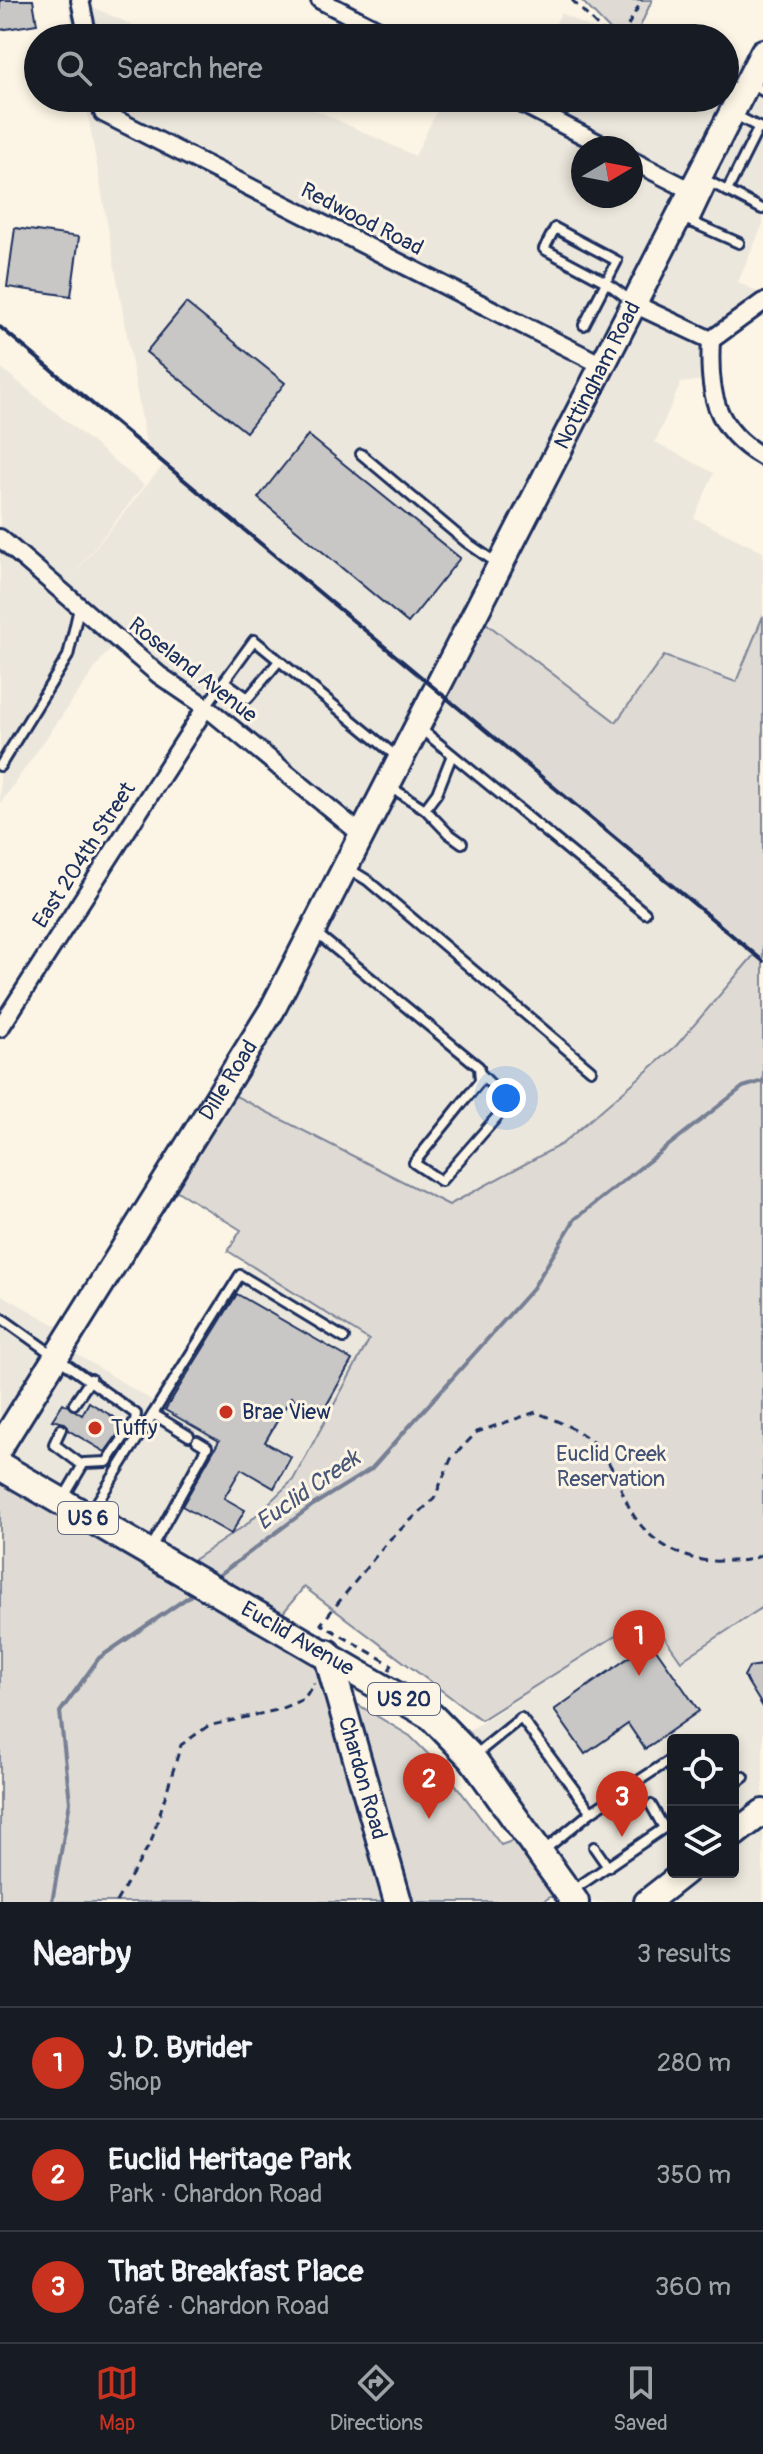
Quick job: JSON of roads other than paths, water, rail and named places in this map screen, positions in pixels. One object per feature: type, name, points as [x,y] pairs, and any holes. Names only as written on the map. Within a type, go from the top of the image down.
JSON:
[{"type":"main road","name":"Euclid Avenue","points":[[0,1466],[431,1716],[472,1758],[572,1898]]},
{"type":"main road","name":"Chardon Road","points":[[327,1653],[398,1902]]},
{"type":"street","points":[[80,0],[85,24]]},
{"type":"street","points":[[320,0],[367,24]]},
{"type":"street","name":"Nottingham Road","points":[[739,105],[755,87],[763,52]]},
{"type":"street","name":"Redwood Road","points":[[113,112],[600,364]]},
{"type":"street","points":[[538,112],[585,136]]},
{"type":"street","name":"Nottingham Road","points":[[430,699],[600,364],[686,220],[732,113]]},
{"type":"street","points":[[643,164],[701,184]]},
{"type":"street","points":[[711,340],[763,302]]},
{"type":"street","points":[[634,304],[711,340]]},
{"type":"street","points":[[711,340],[709,379],[719,411],[731,435],[763,457]]},
{"type":"street","name":"Roseland Avenue","points":[[0,538],[159,675],[206,707],[361,834]]},
{"type":"street","name":"Dille Road","points":[[0,1447],[272,1010],[430,699]]},
{"type":"street","name":"East 204th Street","points":[[0,1028],[206,707]]},
{"type":"street","points":[[739,1830],[763,1812]]},
{"type":"street","points":[[647,1902],[677,1878]]},
{"type":"lane","points":[[727,191],[761,128],[732,113]]},
{"type":"lane","points":[[701,184],[727,191],[762,209]]},
{"type":"lane","points":[[686,220],[739,243]]},
{"type":"lane","points":[[584,325],[606,282],[617,261],[555,228],[544,249],[606,282],[634,304]]},
{"type":"lane","points":[[361,454],[466,542],[498,564]]},
{"type":"lane","points":[[0,766],[68,656],[80,605]]},
{"type":"lane","points":[[206,707],[254,640],[400,759]]},
{"type":"lane","points":[[224,681],[248,698],[279,661]]},
{"type":"lane","points":[[417,726],[645,913]]},
{"type":"lane","points":[[425,809],[437,793],[452,755]]},
{"type":"lane","points":[[387,784],[425,809],[462,843]]},
{"type":"lane","points":[[344,866],[367,880],[591,1070]]},
{"type":"lane","points":[[312,930],[479,1067],[482,1075],[509,1103],[441,1181],[414,1163],[482,1075]]},
{"type":"lane","points":[[87,1518],[240,1275],[344,1338]]},
{"type":"lane","points":[[0,1317],[57,1354],[136,1416],[107,1462],[82,1465],[58,1448],[55,1440],[61,1429]]},
{"type":"lane","points":[[74,1404],[91,1379]]},
{"type":"lane","points":[[148,1554],[207,1447],[153,1414]]},
{"type":"lane","points":[[61,1502],[82,1465]]},
{"type":"lane","points":[[472,1758],[521,1718],[591,1812]]},
{"type":"lane","points":[[540,1853],[591,1812],[667,1762]]},
{"type":"lane","points":[[739,1781],[744,1777]]},
{"type":"lane","points":[[651,1805],[667,1828]]},
{"type":"lane","points":[[572,1898],[608,1867],[665,1826]]},
{"type":"lane","points":[[594,1847],[608,1867]]},
{"type":"waterway","name":"Euclid Creek","points":[[214,1579],[313,1505],[371,1469],[533,1288],[575,1219],[743,1087],[763,1081]]},
{"type":"waterway","name":"Euclid Creek","points":[[52,1902],[70,1802],[60,1712],[99,1658],[197,1591]]},
{"type":"railway","points":[[0,327],[763,961]]},
{"type":"place","name":"Brae View","points":[[226,1412]]},
{"type":"place","name":"Tuffy","points":[[95,1428]]},
{"type":"place","name":"J. D. Byrider","points":[[639,1676]]},
{"type":"place","name":"Euclid Heritage Park","points":[[429,1819]]},
{"type":"place","name":"That Breakfast Place","points":[[622,1837]]},
{"type":"park label","name":"Euclid Creek Reservation","points":[[611,1466]]}]
